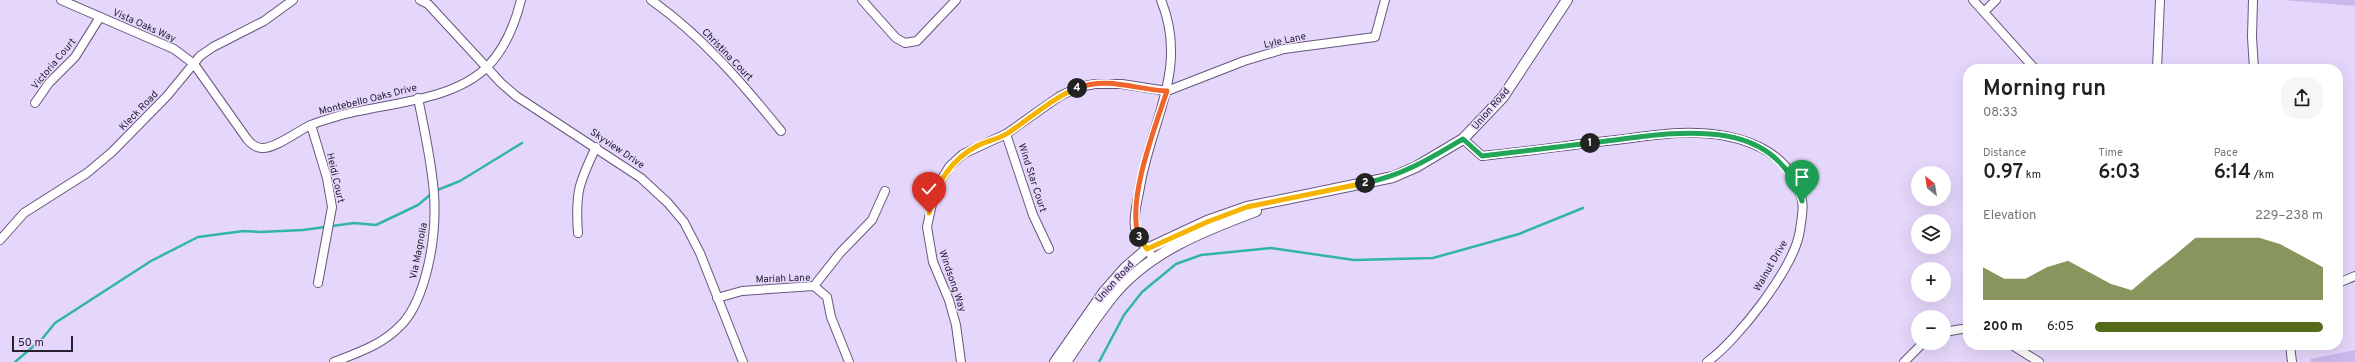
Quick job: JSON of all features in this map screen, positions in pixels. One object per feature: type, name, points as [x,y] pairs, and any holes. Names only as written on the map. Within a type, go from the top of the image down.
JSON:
[{"type":"main road","name":"Union Road","points":[[1055,362],[1104,292],[1125,268],[1147,249],[1227,214],[1270,201],[1393,176],[1416,167],[1463,139],[1488,115],[1503,97],[1520,74],[1567,0]]},
{"type":"main road","name":"Union Road","points":[[1066,362],[1112,297],[1154,259],[1219,225],[1287,198]]},
{"type":"street","name":"Vista Oaks Way","points":[[61,0],[174,49],[194,64]]},
{"type":"street","name":"Kleck Road","points":[[0,240],[24,213],[87,173],[112,152],[137,128],[200,56],[213,47],[264,21],[293,0]]},
{"type":"street","name":"Skyview Drive","points":[[420,0],[428,4],[487,68],[516,96],[596,147],[641,178],[668,204],[684,222],[700,253],[742,362]]},
{"type":"street","name":"Montebello Oaks Drive","points":[[194,64],[253,146],[263,148],[273,146],[311,125],[339,116],[444,92],[464,83],[487,68],[511,31],[521,0]]},
{"type":"street","name":"Christina Court","points":[[652,0],[685,27],[721,60],[780,131]]},
{"type":"street","points":[[862,0],[896,38],[905,43],[917,41],[956,0]]},
{"type":"street","points":[[1154,259],[1136,227],[1136,214],[1147,150],[1167,91],[1171,38],[1161,0]]},
{"type":"street","name":"Lyle Lane","points":[[1167,91],[1244,61],[1284,49],[1374,37],[1385,0]]},
{"type":"street","points":[[1973,0],[2031,64]]},
{"type":"street","points":[[1984,12],[1996,0]]},
{"type":"street","points":[[2157,64],[2160,0]]},
{"type":"street","points":[[2253,0],[2252,37],[2254,64]]},
{"type":"street","name":"Victoria Court","points":[[35,103],[49,83],[74,57],[100,17]]},
{"type":"street","name":"Windsong Way","points":[[961,362],[956,325],[929,244],[929,213],[935,190],[949,167],[963,154],[1006,134],[1060,96],[1079,87],[1095,84],[1122,84],[1167,91]]},
{"type":"street","name":"Via Magnolia","points":[[334,362],[372,347],[389,336],[402,325],[421,293],[434,240],[436,207],[430,157],[418,98]]},
{"type":"street","name":"Heidi Court","points":[[311,125],[327,178],[332,207],[318,283]]},
{"type":"street","name":"Walnut Drive","points":[[1463,139],[1482,156],[1678,133],[1711,134],[1752,143],[1779,159],[1798,186],[1802,201],[1799,233],[1793,250],[1759,307],[1718,355],[1707,362]]},
{"type":"street","name":"Wind Star Court","points":[[1006,134],[1020,169],[1033,215],[1050,249]]},
{"type":"street","points":[[578,233],[576,206],[578,187],[596,147]]},
{"type":"street","points":[[814,286],[840,253],[872,220],[885,191]]},
{"type":"street","points":[[2343,281],[2355,276]]},
{"type":"street","name":"Mariah Lane","points":[[717,298],[742,291],[814,286],[827,297],[831,317],[849,362]]},
{"type":"street","points":[[1951,331],[1963,329]]},
{"type":"street","points":[[1904,362],[1917,350]]},
{"type":"street","points":[[2020,350],[2039,362]]},
{"type":"street","points":[[2291,350],[2292,362]]},
{"type":"shaded area","points":[[2284,0],[2355,0],[2355,6]]},
{"type":"shaded area","points":[[2355,350],[2355,362],[2311,362],[2310,359]]},
{"type":"waterway","points":[[435,191],[460,181],[522,143]]},
{"type":"waterway","points":[[15,362],[42,339],[55,323],[151,261],[198,237],[244,231],[260,232],[303,230],[354,223],[376,225],[418,205],[431,194]]},
{"type":"waterway","points":[[1099,362],[1124,315],[1142,292],[1176,264],[1201,255],[1271,248],[1354,260],[1433,258],[1519,234],[1583,208]]},
{"type":"route","points":[[929,213],[935,190],[941,179],[949,167],[963,154],[1006,134],[1060,96],[1079,87],[1095,84],[1122,84],[1167,91],[1147,150],[1136,214],[1136,227],[1140,238],[1147,249],[1207,222],[1247,207],[1307,193],[1380,180],[1393,176],[1416,167],[1463,139],[1482,156],[1678,133],[1711,134],[1732,137],[1752,143],[1772,153],[1779,159],[1789,171],[1798,186],[1802,201]]}]
